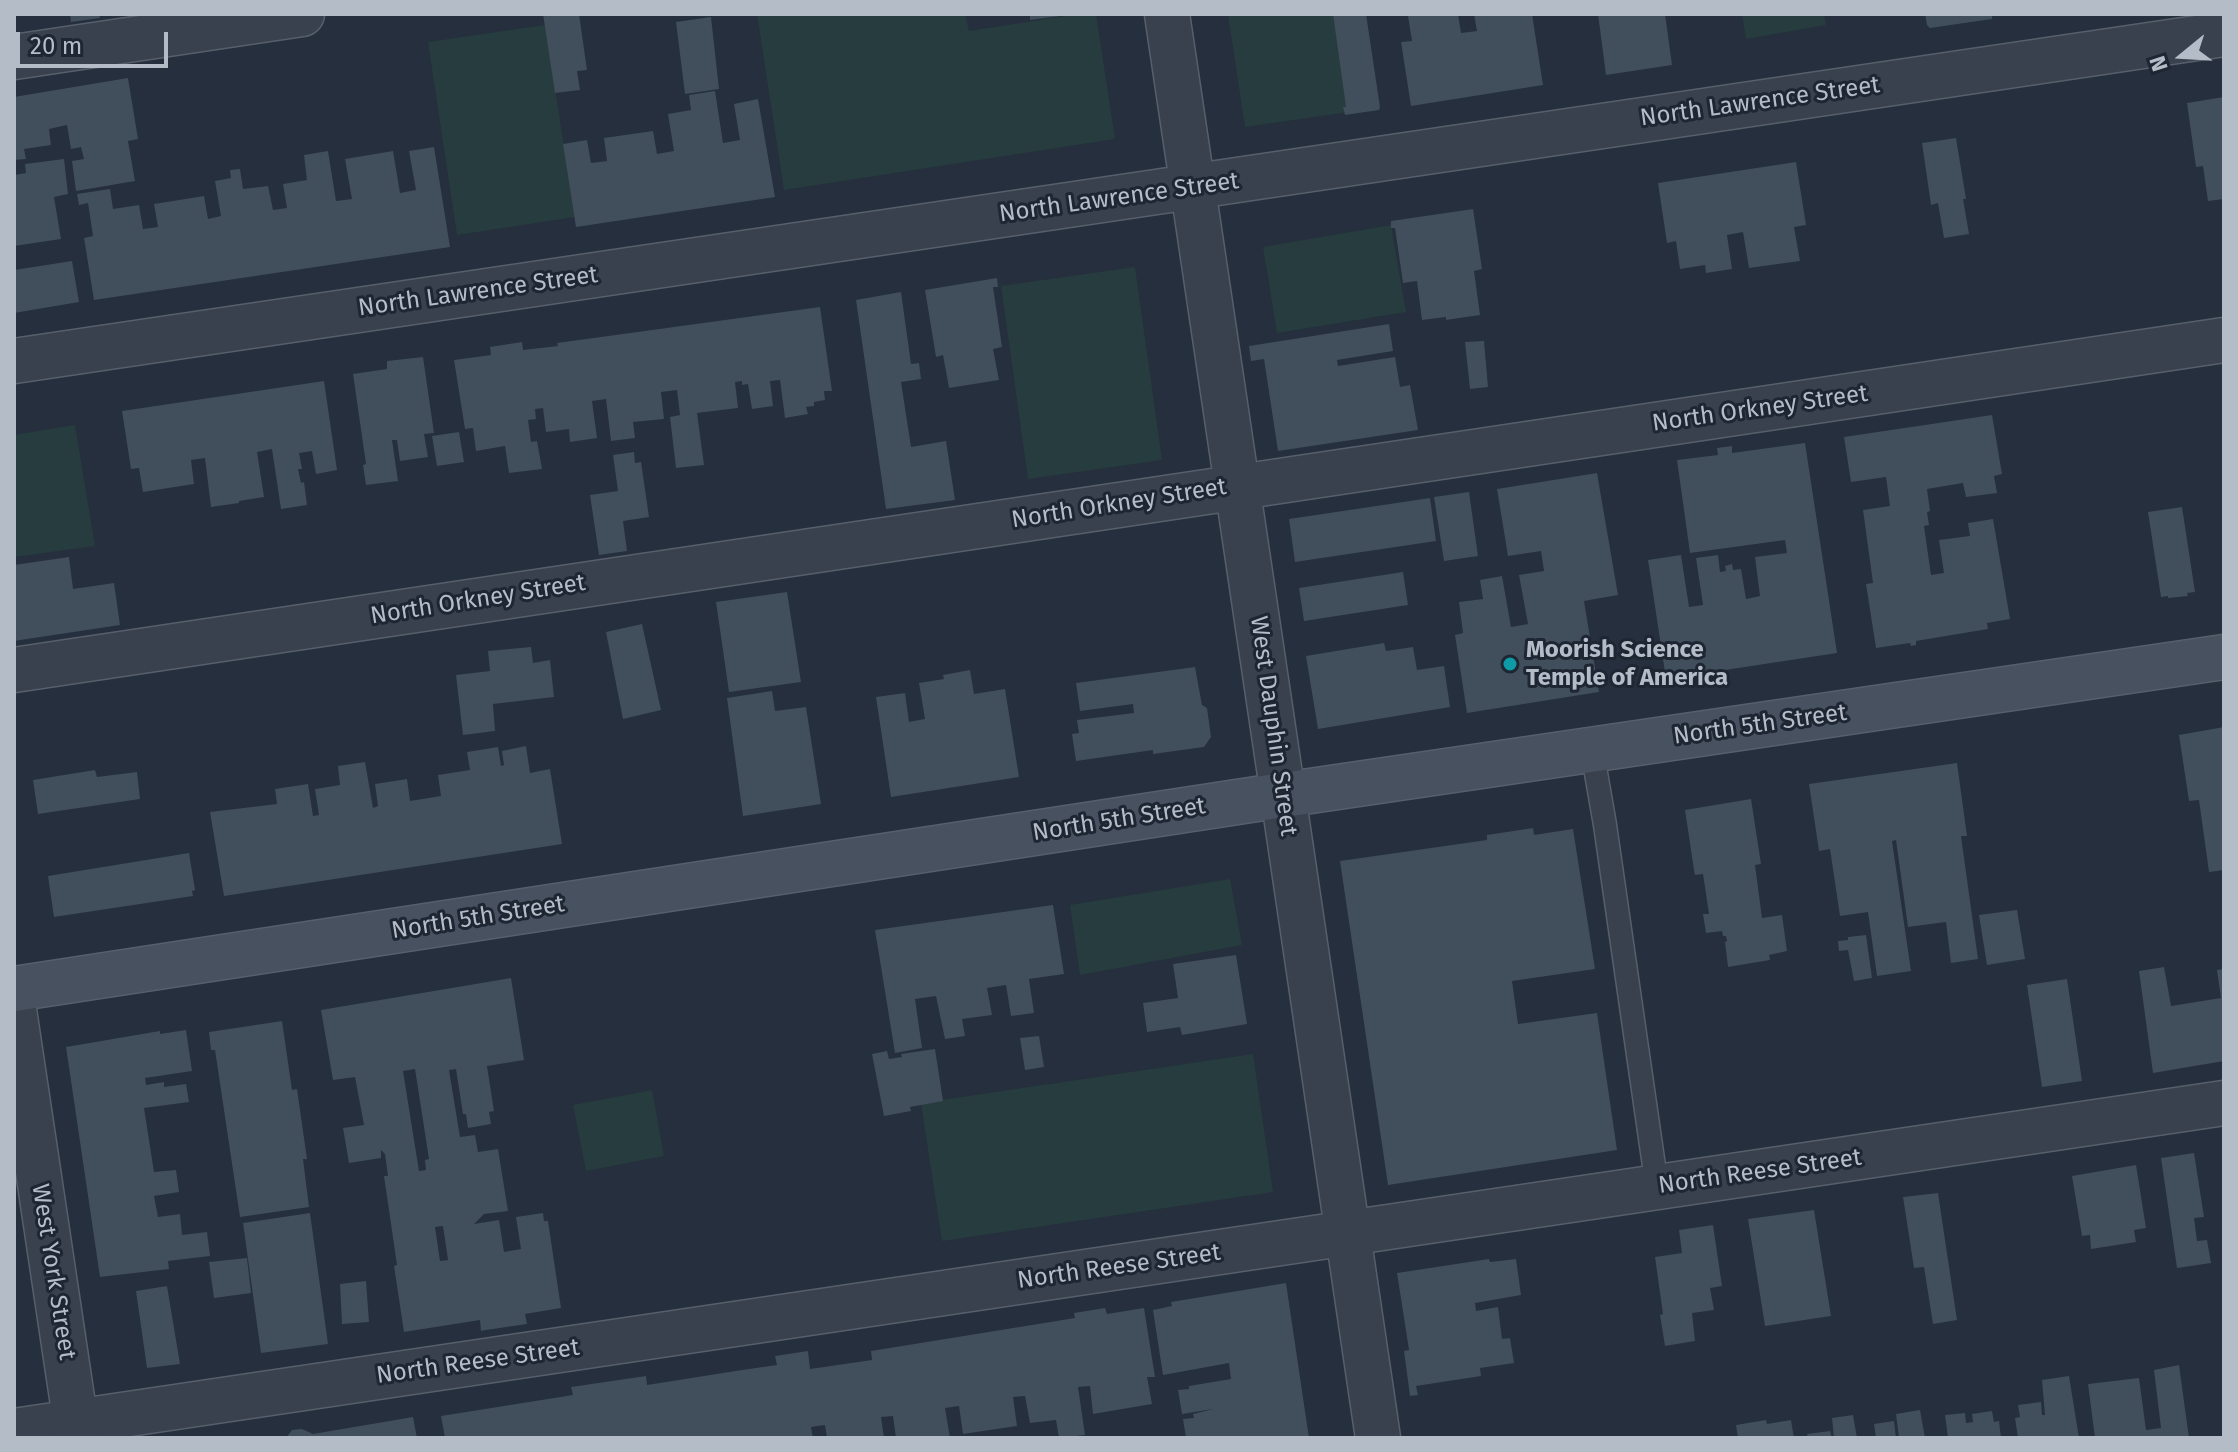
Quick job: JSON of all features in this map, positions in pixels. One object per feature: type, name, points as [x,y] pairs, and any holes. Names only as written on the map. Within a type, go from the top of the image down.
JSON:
[{"type":"main road","name":"North 5th Street","points":[[14,989],[1283,795],[2224,657]]},
{"type":"street","points":[[14,57],[302,14]]},
{"type":"street","name":"West Dauphin Street","points":[[1167,14],[1378,1438]]},
{"type":"street","name":"North Lawrence Street","points":[[14,361],[2224,34]]},
{"type":"street","name":"North Orkney Street","points":[[14,670],[2224,340]]},
{"type":"street","name":"West York Street","points":[[14,1010],[77,1430]]},
{"type":"street","name":"North Reese Street","points":[[14,1431],[77,1430],[1348,1233],[2224,1103]]},
{"type":"lane","points":[[1592,750],[1657,1187]]},
{"type":"green space","points":[[757,14],[965,14],[969,31],[1096,14],[1115,139],[784,190]]},
{"type":"green space","points":[[1228,14],[1335,14],[1349,112],[1245,127]]},
{"type":"green space","points":[[1742,14],[1824,14],[1826,25],[1746,39]]},
{"type":"green space","points":[[545,25],[575,217],[457,235],[428,42]]},
{"type":"green space","points":[[1391,225],[1406,312],[1277,333],[1263,247]]},
{"type":"green space","points":[[1135,267],[1162,460],[1028,479],[1001,286]]},
{"type":"green space","points":[[75,425],[95,546],[14,557],[14,435]]},
{"type":"green space","points":[[1230,879],[1242,945],[1080,975],[1070,905]]},
{"type":"green space","points":[[1253,1054],[1273,1192],[942,1241],[921,1103]]},
{"type":"green space","points":[[652,1090],[664,1156],[586,1171],[573,1105]]},
{"type":"building","points":[[70,14],[99,14],[100,18],[71,22]]},
{"type":"building","points":[[543,14],[579,14],[587,70],[577,71],[580,90],[555,93]]},
{"type":"building","points":[[1030,14],[1060,14],[1060,16],[1030,20]]},
{"type":"building","points":[[1333,14],[1366,14],[1379,110],[1345,115]]},
{"type":"building","points":[[1458,14],[1461,33],[1477,31],[1474,14],[1532,14],[1543,85],[1411,106],[1401,42],[1412,41],[1408,16]]},
{"type":"building","points":[[1598,14],[1665,14],[1672,65],[1606,75]]},
{"type":"building","points":[[1925,14],[1992,14],[1992,19],[1930,28]]},
{"type":"building","points":[[711,17],[719,89],[685,94],[676,22]]},
{"type":"building","points":[[128,78],[138,139],[128,141],[135,181],[76,191],[72,161],[84,159],[81,147],[71,149],[67,125],[49,129],[51,145],[24,149],[26,159],[14,160],[14,97]]},
{"type":"building","points":[[715,91],[723,143],[740,140],[734,104],[758,99],[775,197],[576,227],[563,144],[587,140],[591,163],[607,161],[604,138],[653,131],[657,154],[674,151],[668,114],[691,110],[689,95]]},
{"type":"building","points":[[2224,97],[2224,199],[2208,201],[2203,166],[2196,167],[2187,103]]},
{"type":"building","points":[[1956,138],[1969,234],[1944,238],[1938,203],[1931,205],[1922,143]]},
{"type":"building","points":[[434,147],[450,247],[94,300],[84,238],[93,236],[88,203],[79,205],[77,194],[110,189],[113,209],[139,205],[143,229],[158,227],[154,204],[204,196],[208,219],[221,216],[215,181],[231,178],[230,170],[240,169],[243,189],[268,186],[273,210],[287,208],[283,184],[307,180],[304,155],[328,151],[336,201],[352,199],[345,159],[393,151],[400,193],[416,190],[409,151]]},
{"type":"building","points":[[64,159],[68,194],[54,197],[61,239],[14,246],[14,175],[26,173],[25,164]]},
{"type":"building","points":[[1796,162],[1806,225],[1794,227],[1800,261],[1749,268],[1743,232],[1727,235],[1732,269],[1706,273],[1705,265],[1680,269],[1676,241],[1667,243],[1658,183]]},
{"type":"building","points":[[1473,209],[1482,269],[1474,271],[1480,315],[1422,320],[1417,281],[1403,283],[1395,228],[1391,228],[1391,221]]},
{"type":"building","points":[[72,261],[79,302],[14,313],[14,270]]},
{"type":"building","points":[[997,278],[998,287],[993,287],[1002,347],[993,349],[999,380],[949,388],[943,355],[936,357],[925,290]]},
{"type":"building","points":[[901,292],[911,364],[919,363],[921,379],[901,382],[911,447],[946,441],[955,500],[886,509],[856,300]]},
{"type":"building","points":[[820,307],[832,391],[824,391],[825,400],[806,407],[808,414],[785,418],[780,380],[770,381],[773,406],[752,409],[748,384],[735,382],[738,408],[697,413],[704,465],[676,468],[670,417],[680,415],[677,390],[661,392],[664,419],[633,422],[635,438],[611,441],[606,399],[592,401],[597,438],[570,442],[569,429],[546,432],[543,408],[535,409],[536,419],[528,420],[531,442],[537,441],[542,469],[509,473],[505,446],[476,451],[473,428],[465,429],[454,360],[491,355],[490,347],[522,342],[523,350],[558,346],[557,343]]},
{"type":"building","points":[[1389,324],[1393,351],[1337,360],[1338,366],[1395,357],[1400,387],[1410,385],[1418,430],[1278,451],[1264,359],[1251,361],[1249,346]]},
{"type":"building","points":[[1484,341],[1488,387],[1470,389],[1465,342]]},
{"type":"building","points":[[423,357],[434,433],[424,434],[428,457],[400,461],[397,440],[392,440],[398,481],[366,485],[363,465],[366,464],[353,374],[387,369],[387,361]]},
{"type":"building","points":[[324,381],[337,470],[316,474],[312,451],[299,453],[302,469],[298,469],[301,483],[304,482],[307,505],[281,509],[272,449],[257,452],[264,497],[211,507],[205,458],[191,460],[194,484],[143,492],[139,468],[131,469],[122,411]]},
{"type":"building","points":[[1992,415],[2002,474],[1994,476],[1997,493],[1966,497],[1963,483],[1927,489],[1929,525],[1924,526],[1931,575],[1944,573],[1939,540],[1970,536],[1968,523],[1993,519],[2010,619],[1987,623],[1988,629],[1916,641],[1916,645],[1911,646],[1910,643],[1876,648],[1866,584],[1873,583],[1863,510],[1890,506],[1886,477],[1851,482],[1844,437]]},
{"type":"building","points":[[459,432],[464,462],[437,466],[432,436]]},
{"type":"building","points":[[1805,443],[1837,653],[1666,679],[1648,560],[1681,555],[1689,607],[1703,605],[1696,558],[1718,555],[1720,572],[1726,571],[1725,566],[1732,564],[1733,570],[1741,569],[1746,599],[1760,596],[1755,557],[1787,553],[1785,540],[1690,553],[1677,460],[1718,455],[1717,448],[1732,446],[1732,453]]},
{"type":"building","points":[[634,452],[635,463],[641,462],[649,517],[623,521],[627,551],[599,555],[590,495],[618,491],[613,455]]},
{"type":"building","points":[[1597,473],[1618,595],[1584,601],[1599,692],[1467,713],[1455,635],[1463,633],[1459,602],[1483,599],[1480,580],[1502,576],[1511,627],[1528,624],[1519,575],[1544,571],[1541,551],[1508,556],[1497,489]]},
{"type":"building","points":[[1469,492],[1478,556],[1444,561],[1434,497]]},
{"type":"building","points":[[1430,498],[1436,541],[1295,562],[1289,519]]},
{"type":"building","points":[[2182,507],[2195,592],[2187,593],[2188,596],[2161,597],[2148,512]]},
{"type":"building","points":[[69,557],[73,589],[114,583],[120,625],[14,641],[14,565]]},
{"type":"building","points":[[1403,572],[1408,605],[1304,621],[1299,588]]},
{"type":"building","points":[[787,592],[801,682],[729,692],[716,602]]},
{"type":"building","points":[[642,624],[661,710],[623,719],[606,632]]},
{"type":"building","points":[[1384,643],[1386,651],[1413,647],[1417,670],[1444,666],[1450,707],[1318,729],[1306,656]]},
{"type":"building","points":[[531,647],[533,663],[550,660],[554,697],[493,704],[495,731],[463,735],[456,675],[490,671],[488,651]]},
{"type":"building","points":[[1195,667],[1202,705],[1207,708],[1211,737],[1204,747],[1153,754],[1153,750],[1076,761],[1072,734],[1079,733],[1077,720],[1134,713],[1133,704],[1080,711],[1076,683]]},
{"type":"building","points":[[970,670],[974,694],[1005,689],[1019,777],[891,797],[876,697],[905,693],[909,722],[925,719],[919,683]]},
{"type":"building","points":[[772,691],[775,711],[806,707],[821,804],[743,816],[727,698]]},
{"type":"building","points":[[2224,727],[2224,870],[2209,872],[2199,800],[2189,801],[2179,735]]},
{"type":"building","points":[[526,746],[530,773],[550,769],[562,844],[224,896],[210,812],[277,804],[275,789],[308,784],[313,816],[319,815],[315,789],[340,785],[338,766],[365,762],[373,808],[378,806],[375,784],[407,779],[410,801],[441,796],[438,775],[470,770],[467,752],[498,747],[501,766],[504,765],[502,751]]},
{"type":"building","points":[[1957,763],[1967,836],[1961,836],[1978,959],[1951,963],[1946,922],[1908,927],[1896,840],[1892,841],[1911,971],[1877,976],[1868,912],[1840,916],[1830,849],[1819,851],[1809,784]]},
{"type":"building","points":[[95,770],[97,777],[137,772],[140,799],[38,814],[33,780]]},
{"type":"building","points":[[1751,799],[1761,864],[1755,865],[1762,918],[1782,915],[1787,951],[1769,955],[1770,960],[1728,967],[1726,936],[1722,931],[1706,933],[1703,914],[1709,914],[1703,874],[1695,875],[1685,810]]},
{"type":"building","points":[[1533,828],[1534,835],[1573,829],[1595,969],[1512,981],[1518,1024],[1597,1013],[1617,1150],[1388,1185],[1340,861],[1487,840],[1487,835]]},
{"type":"building","points":[[189,853],[195,890],[192,891],[193,896],[54,917],[48,876]]},
{"type":"building","points":[[1053,905],[1064,974],[1029,979],[1034,1013],[1011,1016],[1006,985],[987,988],[992,1015],[962,1019],[965,1036],[945,1039],[936,996],[915,999],[922,1048],[895,1053],[875,930]]},
{"type":"building","points":[[2017,910],[2025,959],[1987,965],[1979,915]]},
{"type":"building","points":[[1866,935],[1872,978],[1854,981],[1848,950],[1839,951],[1838,941]]},
{"type":"building","points":[[1236,955],[1247,1024],[1182,1035],[1180,1027],[1147,1032],[1143,1003],[1178,998],[1173,964]]},
{"type":"building","points":[[2164,967],[2171,1006],[2221,998],[2217,970],[2224,969],[2224,1061],[2153,1073],[2139,971]]},
{"type":"building","points":[[511,978],[524,1060],[487,1066],[494,1111],[489,1112],[491,1124],[468,1128],[456,1069],[449,1070],[460,1137],[475,1135],[478,1152],[498,1149],[508,1211],[484,1214],[474,1224],[499,1220],[504,1252],[521,1249],[516,1217],[543,1213],[544,1221],[548,1221],[561,1308],[525,1314],[527,1324],[481,1331],[480,1320],[404,1332],[384,1176],[388,1176],[385,1154],[381,1150],[381,1158],[349,1163],[343,1128],[364,1125],[355,1077],[333,1080],[321,1010]],"holes":[[[415,1069],[429,1159],[425,1160],[426,1170],[419,1171],[403,1071]],[[443,1226],[448,1260],[440,1261],[435,1227]]]},
{"type":"building","points":[[2067,979],[2082,1081],[2042,1087],[2027,985]]},
{"type":"building","points":[[282,1021],[292,1090],[297,1089],[307,1159],[303,1159],[309,1207],[240,1217],[215,1050],[211,1050],[209,1032]]},
{"type":"building","points":[[186,1030],[192,1071],[145,1078],[146,1085],[164,1082],[164,1087],[186,1084],[189,1102],[144,1108],[154,1172],[176,1170],[179,1192],[154,1196],[158,1217],[180,1214],[182,1235],[207,1232],[210,1256],[168,1261],[169,1269],[100,1277],[66,1047],[160,1031],[160,1034]]},
{"type":"building","points":[[1039,1036],[1044,1067],[1025,1070],[1020,1038]]},
{"type":"building","points":[[935,1049],[943,1101],[884,1116],[872,1054],[887,1051],[889,1059]]},
{"type":"building","points":[[2194,1153],[2204,1217],[2194,1218],[2197,1241],[2207,1240],[2211,1263],[2177,1268],[2161,1158]]},
{"type":"building","points":[[2136,1165],[2146,1228],[2134,1230],[2136,1242],[2091,1249],[2090,1235],[2082,1236],[2072,1176]]},
{"type":"building","points":[[1938,1193],[1957,1320],[1933,1324],[1924,1267],[1914,1268],[1903,1197]]},
{"type":"building","points":[[1814,1210],[1831,1316],[1765,1326],[1748,1219]]},
{"type":"building","points":[[310,1213],[328,1344],[261,1353],[243,1223]]},
{"type":"building","points":[[1713,1225],[1722,1286],[1710,1288],[1714,1310],[1692,1313],[1695,1341],[1665,1346],[1655,1257],[1682,1253],[1679,1230]]},
{"type":"building","points":[[247,1258],[251,1293],[214,1298],[209,1262]]},
{"type":"building","points":[[1489,1259],[1490,1262],[1516,1259],[1521,1295],[1475,1303],[1476,1311],[1498,1307],[1502,1339],[1510,1338],[1514,1363],[1480,1368],[1481,1376],[1416,1386],[1418,1395],[1410,1396],[1404,1351],[1409,1350],[1397,1273]]},
{"type":"building","points":[[366,1281],[369,1322],[342,1324],[340,1284]]},
{"type":"building","points":[[1286,1283],[1309,1438],[1186,1438],[1183,1419],[1194,1418],[1193,1414],[1213,1409],[1182,1414],[1178,1390],[1231,1379],[1229,1363],[1163,1375],[1153,1310],[1172,1306],[1171,1302]]},
{"type":"building","points":[[167,1286],[180,1364],[147,1368],[136,1291]]},
{"type":"building","points":[[1105,1308],[1107,1314],[1144,1308],[1155,1377],[1147,1377],[1152,1404],[1093,1414],[1090,1386],[1078,1387],[1085,1435],[1059,1438],[1056,1420],[1030,1423],[1025,1396],[1013,1397],[1017,1426],[963,1434],[959,1406],[945,1408],[950,1438],[896,1438],[893,1416],[881,1417],[884,1438],[827,1438],[825,1425],[811,1427],[813,1438],[445,1438],[441,1416],[573,1395],[571,1387],[646,1376],[647,1385],[777,1365],[775,1356],[808,1351],[810,1369],[872,1360],[871,1351],[1075,1318],[1074,1313]]},
{"type":"building","points":[[2179,1365],[2189,1438],[2095,1438],[2088,1384],[2139,1378],[2146,1430],[2161,1428],[2154,1370]]},
{"type":"building","points":[[2069,1376],[2079,1438],[2018,1438],[2015,1418],[2020,1417],[2018,1405],[2041,1402],[2042,1415],[2045,1415],[2042,1380]]},
{"type":"building","points":[[1920,1410],[1925,1438],[1899,1438],[1896,1414]]},
{"type":"building","points":[[1992,1411],[1994,1422],[1999,1421],[2001,1438],[1948,1438],[1945,1415],[1965,1413],[1966,1423],[1973,1422],[1972,1414]]},
{"type":"building","points":[[1853,1415],[1857,1438],[1834,1438],[1832,1418]]},
{"type":"building","points":[[413,1417],[417,1438],[286,1438],[292,1430],[302,1429],[313,1434]]},
{"type":"building","points":[[1766,1420],[1767,1424],[1791,1420],[1794,1438],[1738,1438],[1736,1425]]},
{"type":"building","points":[[1894,1421],[1896,1438],[1876,1438],[1874,1424]]},
{"type":"building","points":[[1830,1431],[1832,1438],[1808,1438],[1807,1434]]},
{"type":"place","name":"Moorish Science Temple of America","points":[[1510,664]]}]
